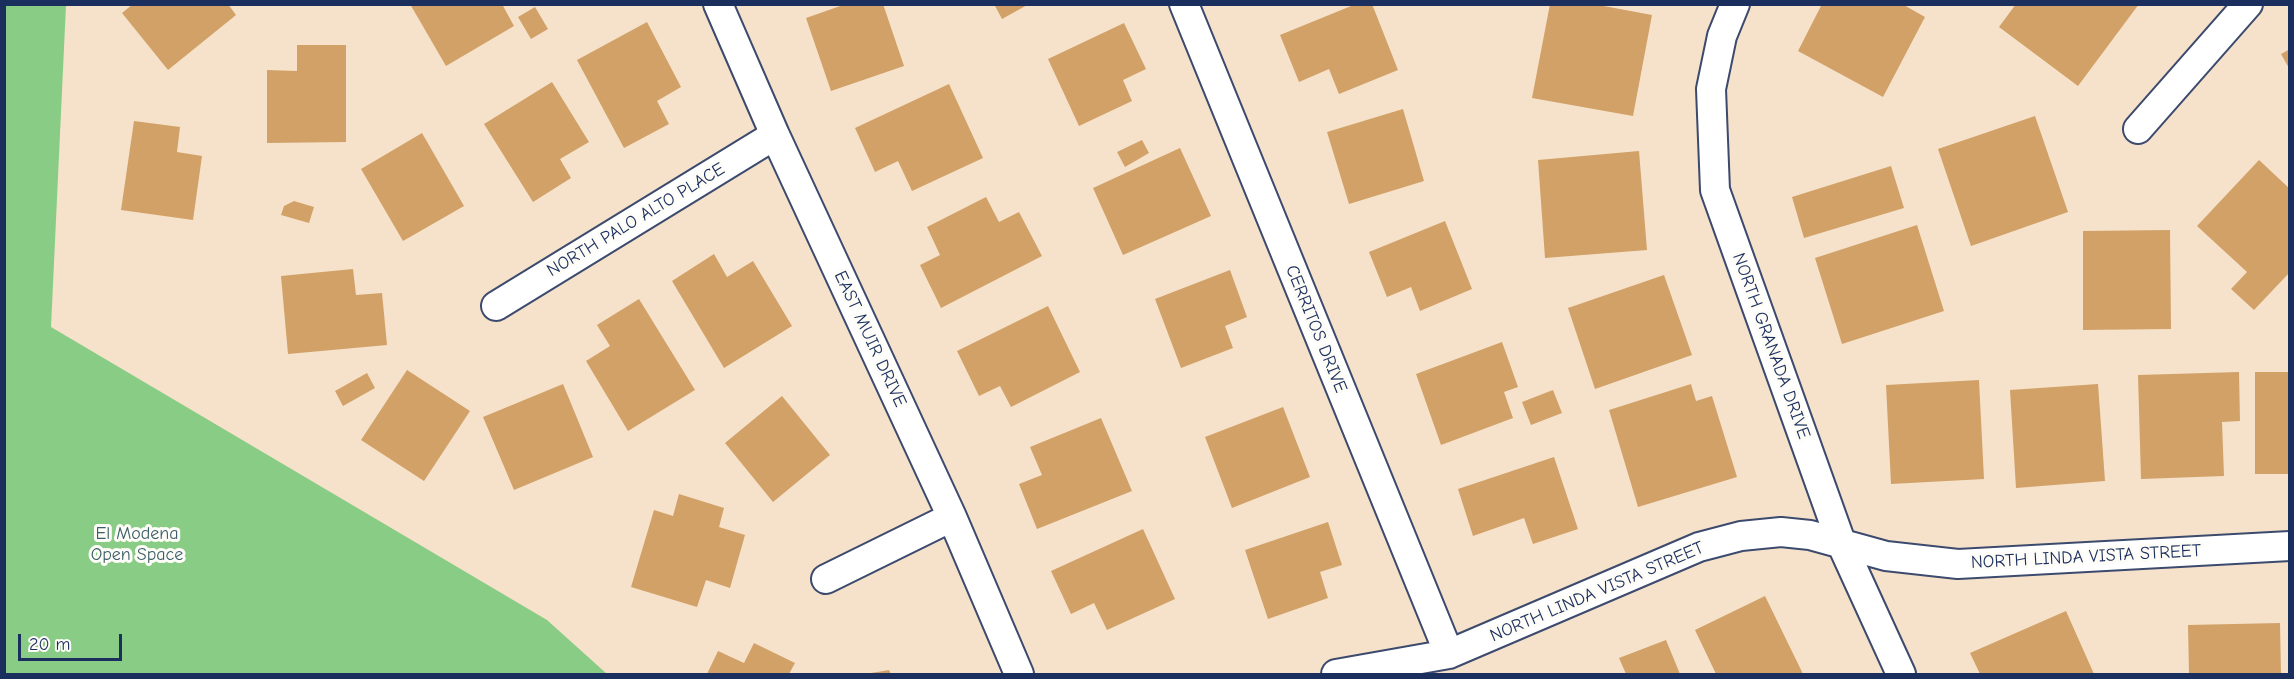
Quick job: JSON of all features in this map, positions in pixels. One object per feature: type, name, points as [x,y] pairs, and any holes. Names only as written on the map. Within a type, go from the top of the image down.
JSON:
[{"type":"street","name":"EAST MUIR DRIVE","points":[[718,4],[775,135],[952,517],[1018,675]]},
{"type":"street","name":"CERRITOS DRIVE","points":[[1184,4],[1449,654]]},
{"type":"street","name":"NORTH GRANADA DRIVE","points":[[1735,4],[1722,36],[1711,89],[1715,190],[1842,545],[1901,675]]},
{"type":"street","points":[[2138,129],[2248,4]]},
{"type":"street","name":"NORTH PALO ALTO PLACE","points":[[496,306],[775,135]]},
{"type":"street","points":[[826,579],[952,517]]},
{"type":"street","name":"NORTH LINDA VISTA STREET","points":[[1336,675],[1449,654],[1699,547],[1741,536],[1781,532],[1810,535],[1886,556],[1958,564],[2289,546]]},
{"type":"green space","name":"El Modena Open Space","points":[[4,5],[66,5],[51,327],[547,620],[607,674],[5,674]]},
{"type":"building","points":[[133,4],[228,4],[236,15],[168,70],[122,13]]},
{"type":"building","points":[[410,4],[502,4],[514,26],[446,66]]},
{"type":"building","points":[[846,4],[883,4],[904,66],[831,91],[806,18]]},
{"type":"building","points":[[994,4],[1029,4],[1002,19]]},
{"type":"building","points":[[1356,4],[1372,4],[1398,70],[1339,94],[1329,69],[1299,82],[1280,35]]},
{"type":"building","points":[[1550,4],[1593,4],[1652,15],[1633,116],[1532,98]]},
{"type":"building","points":[[1822,4],[1902,4],[1925,17],[1883,97],[1798,51]]},
{"type":"building","points":[[2016,4],[2139,4],[2078,86],[1999,27]]},
{"type":"building","points":[[535,7],[548,29],[531,39],[518,17]]},
{"type":"building","points":[[647,22],[681,87],[657,101],[669,124],[624,148],[577,60]]},
{"type":"building","points":[[1124,23],[1146,69],[1123,80],[1132,101],[1079,126],[1048,59]]},
{"type":"building","points":[[297,45],[346,45],[346,142],[267,143],[267,70],[297,71]]},
{"type":"building","points":[[2290,49],[2290,70],[2281,54]]},
{"type":"building","points":[[552,82],[589,142],[560,159],[571,178],[533,202],[484,124]]},
{"type":"building","points":[[949,84],[983,158],[912,191],[898,161],[875,172],[855,128]]},
{"type":"building","points":[[1403,109],[1424,181],[1349,204],[1327,132]]},
{"type":"building","points":[[2035,116],[2068,212],[1971,246],[1938,149]]},
{"type":"building","points":[[134,121],[180,127],[177,152],[202,156],[193,220],[121,210]]},
{"type":"building","points":[[422,133],[464,206],[403,241],[361,169]]},
{"type":"building","points":[[1142,140],[1149,153],[1125,167],[1117,152]]},
{"type":"building","points":[[1180,148],[1211,216],[1123,255],[1093,188]]},
{"type":"building","points":[[1639,151],[1647,250],[1545,258],[1538,160]]},
{"type":"building","points":[[2259,160],[2290,189],[2290,272],[2254,310],[2231,289],[2247,272],[2197,226]]},
{"type":"building","points":[[1891,166],[1904,208],[1804,238],[1792,197]]},
{"type":"building","points":[[986,197],[999,222],[1019,212],[1042,256],[941,308],[920,265],[940,255],[927,227]]},
{"type":"building","points":[[294,201],[314,207],[309,223],[281,215],[284,206]]},
{"type":"building","points":[[1445,221],[1472,289],[1420,311],[1411,287],[1387,297],[1369,252]]},
{"type":"building","points":[[1917,225],[1944,311],[1842,344],[1815,258]]},
{"type":"building","points":[[2170,230],[2171,329],[2083,330],[2083,231]]},
{"type":"building","points":[[714,254],[727,277],[753,261],[792,326],[724,368],[672,281]]},
{"type":"building","points":[[353,269],[356,295],[382,293],[387,345],[288,354],[281,276]]},
{"type":"building","points":[[1230,270],[1247,317],[1225,326],[1233,348],[1181,368],[1155,299]]},
{"type":"building","points":[[1664,275],[1692,355],[1595,389],[1568,308]]},
{"type":"building","points":[[639,299],[695,390],[628,431],[586,361],[610,346],[597,325]]},
{"type":"building","points":[[1048,306],[1080,372],[1011,407],[1000,386],[979,396],[957,351]]},
{"type":"building","points":[[1502,342],[1518,387],[1504,392],[1513,418],[1441,445],[1416,374]]},
{"type":"building","points":[[407,370],[470,411],[424,481],[361,440]]},
{"type":"building","points":[[2239,372],[2240,421],[2222,422],[2224,476],[2141,479],[2138,375]]},
{"type":"building","points":[[2255,372],[2290,372],[2290,474],[2255,474]]},
{"type":"building","points":[[367,373],[375,388],[343,406],[335,391]]},
{"type":"building","points":[[1979,380],[1984,479],[1891,484],[1886,385]]},
{"type":"building","points":[[563,384],[593,457],[514,490],[483,417]]},
{"type":"building","points":[[1691,384],[1696,401],[1712,396],[1737,477],[1638,507],[1609,410]]},
{"type":"building","points":[[2098,384],[2105,481],[2016,488],[2010,390]]},
{"type":"building","points":[[1553,390],[1562,413],[1531,425],[1522,402]]},
{"type":"building","points":[[782,396],[830,455],[773,502],[725,443]]},
{"type":"building","points":[[1283,407],[1310,477],[1232,508],[1205,437]]},
{"type":"building","points":[[1101,418],[1132,491],[1037,529],[1019,484],[1042,475],[1030,447]]},
{"type":"building","points":[[1554,457],[1578,529],[1533,544],[1524,518],[1473,536],[1458,489]]},
{"type":"building","points":[[679,494],[724,508],[719,527],[745,535],[730,588],[706,580],[697,607],[631,587],[654,510],[673,516]]},
{"type":"building","points":[[1328,522],[1342,565],[1320,572],[1328,598],[1268,619],[1245,550]]},
{"type":"building","points":[[1143,529],[1175,599],[1107,630],[1094,603],[1071,614],[1051,571]]},
{"type":"building","points":[[1765,596],[1803,674],[1716,674],[1695,630]]},
{"type":"building","points":[[2066,611],[2094,674],[1980,674],[1970,653]]},
{"type":"building","points":[[2280,623],[2281,674],[2189,674],[2188,625]]},
{"type":"building","points":[[1666,640],[1680,674],[1626,674],[1619,658]]},
{"type":"building","points":[[754,643],[795,663],[789,674],[707,674],[718,651],[744,663]]},
{"type":"building","points":[[889,670],[891,674],[871,674],[871,673]]}]
